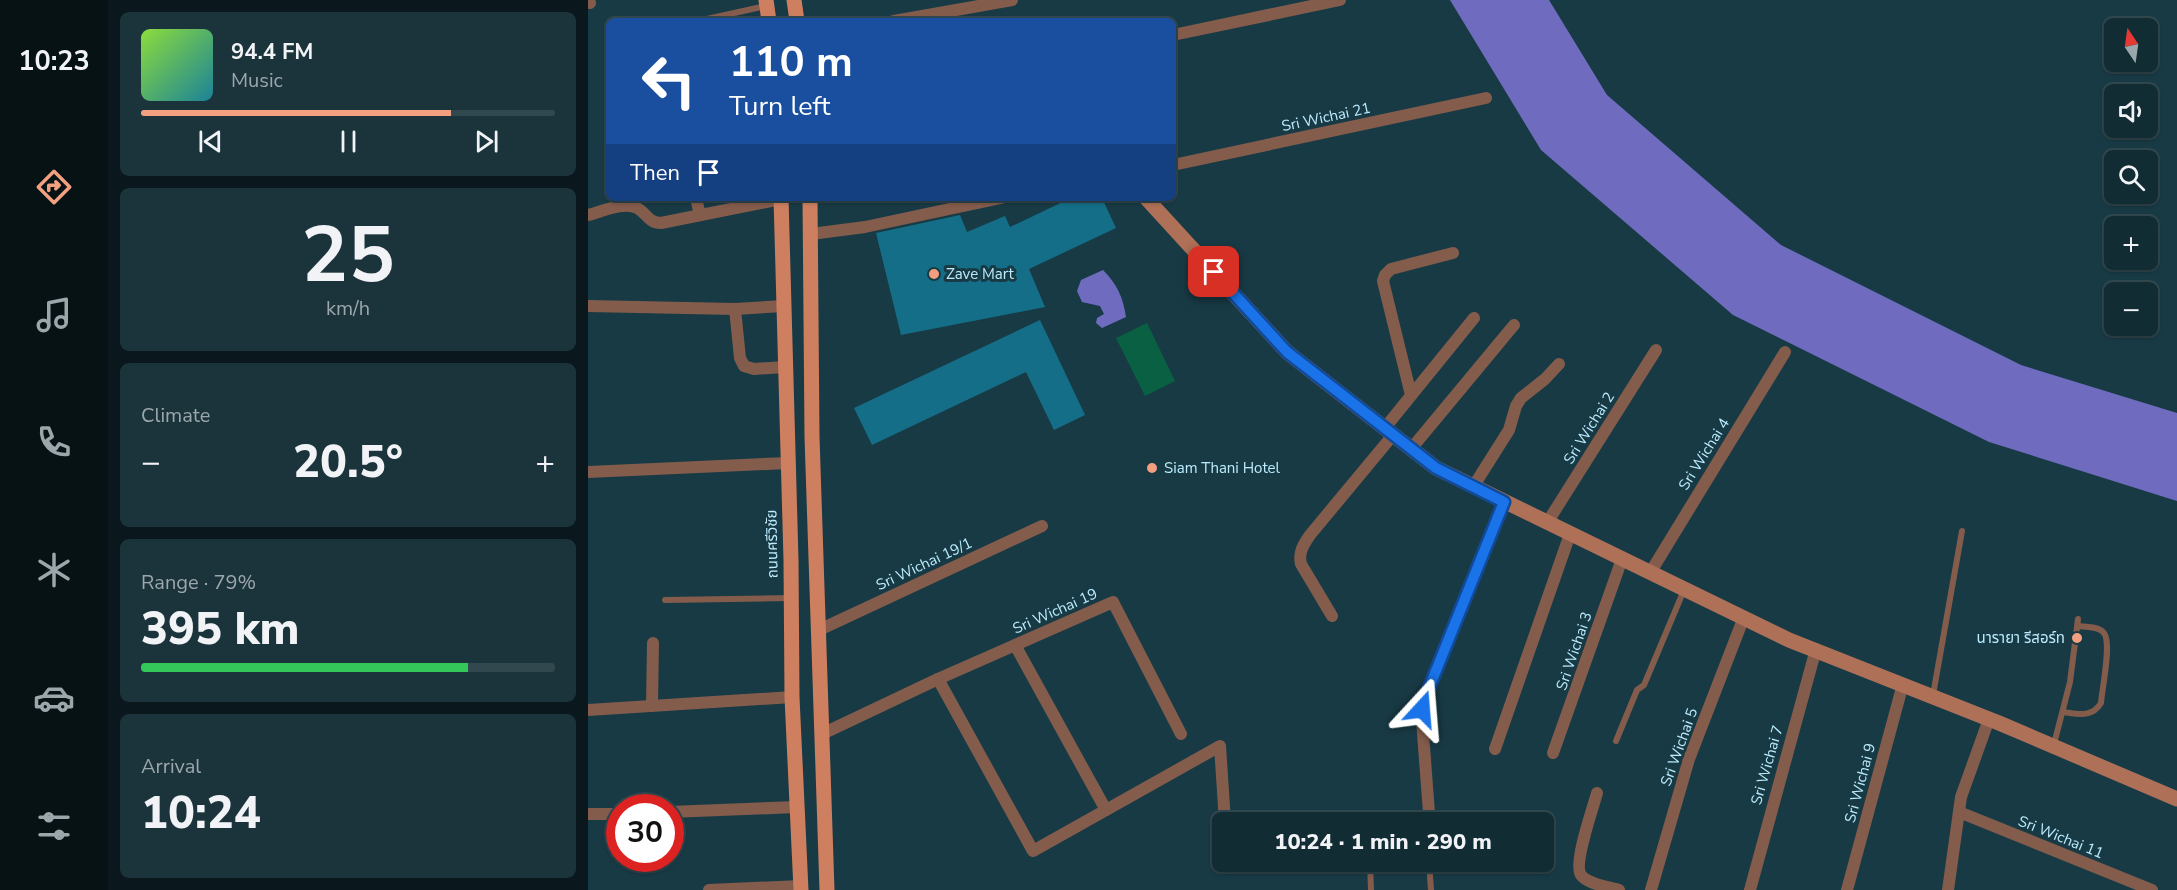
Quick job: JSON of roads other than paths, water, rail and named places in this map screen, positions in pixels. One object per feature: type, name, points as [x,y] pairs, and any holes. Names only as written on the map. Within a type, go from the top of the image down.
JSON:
[{"type":"main road","points":[[794,0],[796,18]]},
{"type":"main road","name":"ถนนศรีวิชัย","points":[[781,201],[791,560],[792,697],[801,888]]},
{"type":"main road","points":[[810,201],[812,437],[826,890]]},
{"type":"main road","points":[[787,438],[794,450],[799,451],[806,449],[812,437]]},
{"type":"main road","points":[[791,560],[793,553],[800,547],[813,550],[817,559]]},
{"type":"street","points":[[911,18],[1012,0]]},
{"type":"street","points":[[1176,34],[1340,0]]},
{"type":"street","name":"Sri Wichai 21","points":[[1176,164],[1486,98]]},
{"type":"street","points":[[697,201],[700,215]]},
{"type":"street","points":[[588,215],[628,202],[640,209],[648,219],[655,223],[767,201]]},
{"type":"street","points":[[811,234],[864,227],[987,201]]},
{"type":"street","points":[[1149,201],[1287,352],[1436,468],[1789,640],[1989,718],[2177,799]]},
{"type":"street","points":[[1411,395],[1383,281],[1391,269],[1453,253]]},
{"type":"street","points":[[588,306],[735,309],[784,306]]},
{"type":"street","points":[[735,309],[740,358],[744,366],[754,369],[785,367]]},
{"type":"street","points":[[1332,616],[1301,564],[1299,557],[1302,549],[1310,535],[1388,432],[1411,395],[1474,318]]},
{"type":"street","points":[[1411,449],[1514,325]]},
{"type":"street","name":"Sri Wichai 2","points":[[1547,523],[1656,350]]},
{"type":"street","name":"Sri Wichai 4","points":[[1650,573],[1785,352]]},
{"type":"street","points":[[1473,487],[1509,430],[1516,405],[1559,364]]},
{"type":"street","points":[[588,472],[787,463]]},
{"type":"street","points":[[1429,812],[1422,709],[1504,502]]},
{"type":"street","name":"Sri Wichai 19/1","points":[[819,630],[1042,526]]},
{"type":"street","points":[[1496,749],[1570,534]]},
{"type":"street","name":"Sri Wichai 3","points":[[1553,753],[1622,559]]},
{"type":"street","name":"Sri Wichai 19","points":[[822,734],[938,679],[1113,602],[1180,734]]},
{"type":"street","name":"Sri Wichai 5","points":[[1651,890],[1689,759],[1744,617]]},
{"type":"street","points":[[652,706],[653,643]]},
{"type":"street","points":[[1015,645],[1106,810]]},
{"type":"street","name":"Sri Wichai 7","points":[[1750,890],[1816,649]]},
{"type":"street","points":[[938,679],[1033,851],[1220,746],[1224,812]]},
{"type":"street","name":"Sri Wichai 9","points":[[1847,890],[1903,684]]},
{"type":"street","points":[[588,710],[792,697]]},
{"type":"street","points":[[1948,890],[1962,796],[1989,718]]},
{"type":"street","points":[[1596,793],[1580,855],[1579,873],[1593,882],[1619,890]]},
{"type":"street","points":[[684,811],[796,807]]},
{"type":"street","name":"Sri Wichai 11","points":[[1959,812],[2152,890]]},
{"type":"street","points":[[588,814],[606,814]]},
{"type":"street","points":[[709,890],[801,888]]},
{"type":"lane","points":[[715,18],[767,9]]},
{"type":"lane","points":[[1933,696],[1962,531]]},
{"type":"lane","points":[[1616,741],[1637,690],[1644,685],[1684,590]]},
{"type":"lane","points":[[665,600],[790,598]]},
{"type":"lane","points":[[2053,746],[2070,682],[2078,619]]},
{"type":"lane","points":[[2063,712],[2089,714],[2101,703],[2107,651],[2106,635],[2096,628],[2078,626]]},
{"type":"lane","points":[[1370,872],[1371,890]]},
{"type":"lane","points":[[1430,872],[1431,890]]},
{"type":"place","name":"Zave Mart","points":[[934,274]]},
{"type":"place","name":"Siam Thani Hotel","points":[[1152,468]]},
{"type":"place","name":"นารายา รีสอร์ท","points":[[2077,638]]}]
